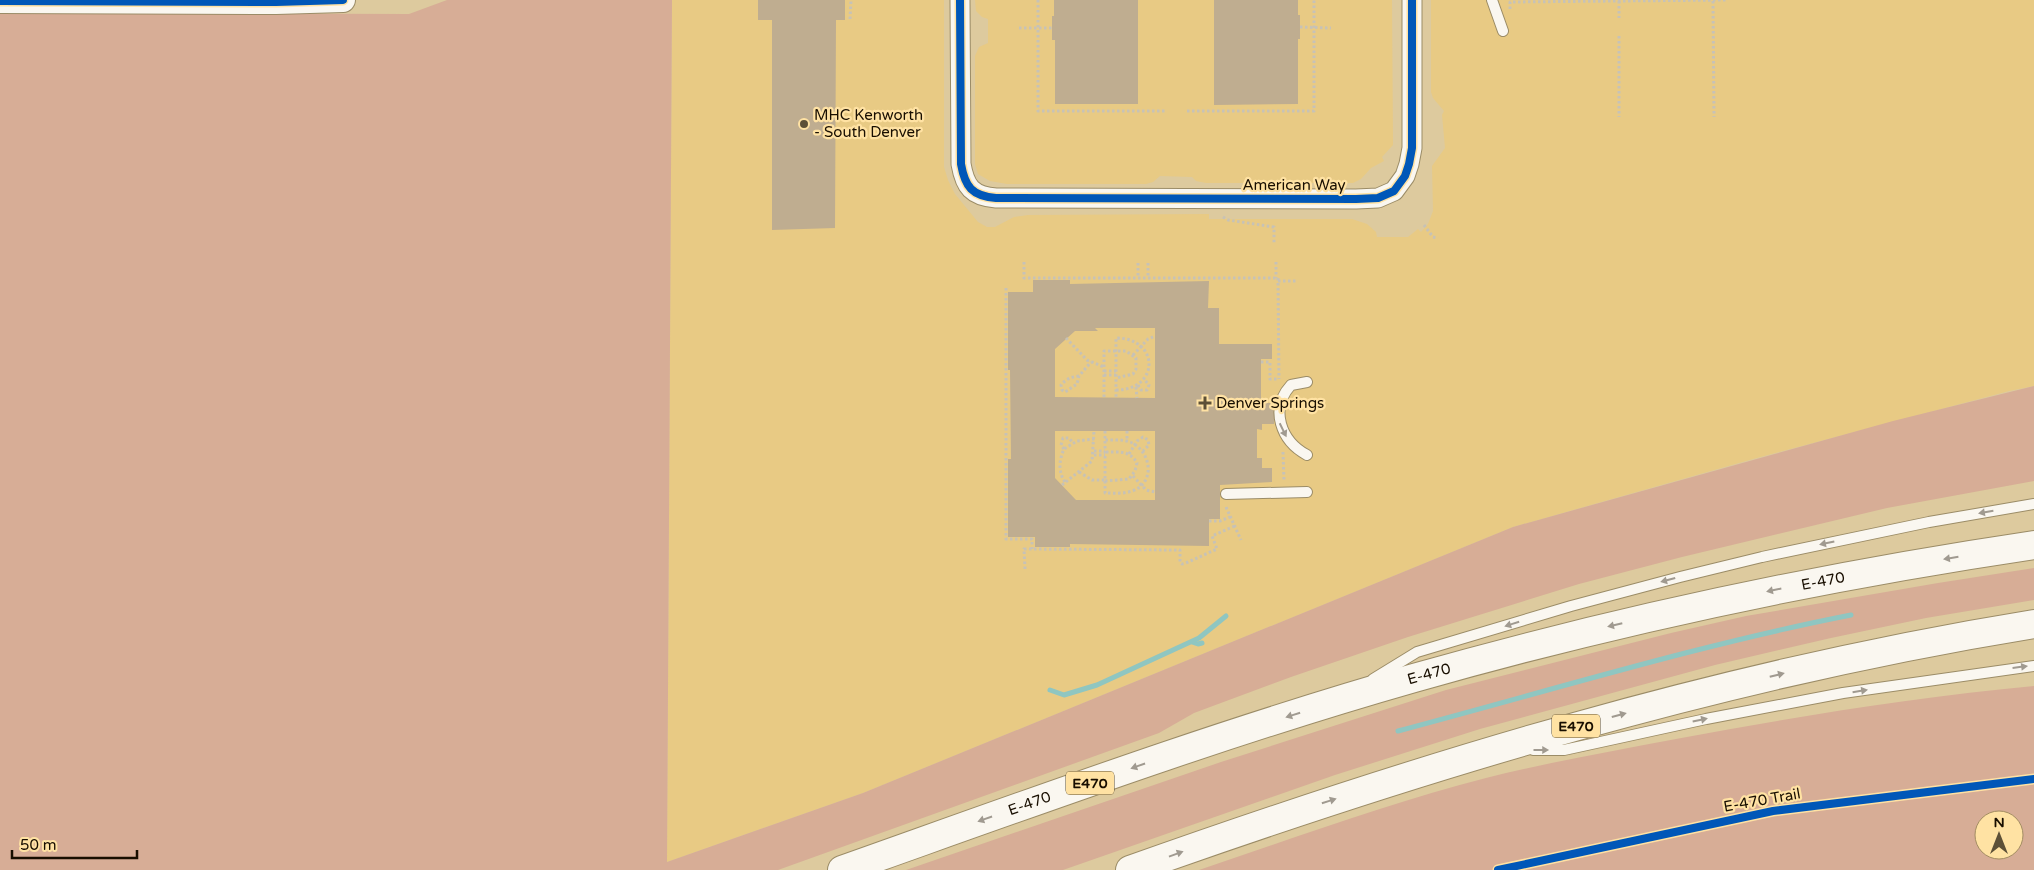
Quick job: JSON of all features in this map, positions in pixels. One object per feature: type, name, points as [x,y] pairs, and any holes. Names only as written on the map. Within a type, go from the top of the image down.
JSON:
[{"type":"highway","name":"E-470","points":[[842,870],[1166,756],[1339,700],[1551,640],[1684,609],[1854,574],[2034,545]]},
{"type":"highway","name":"E470","points":[[1130,870],[1258,824],[1492,750],[1650,707],[1836,661],[2034,624]]},
{"type":"street","points":[[0,0],[276,2],[343,0]]},
{"type":"street","name":"American Way","points":[[960,0],[961,164],[966,184],[972,191],[988,198],[1356,199],[1378,198],[1394,191],[1404,176],[1412,148],[1412,0]]},
{"type":"lane","points":[[1492,0],[1503,31]]},
{"type":"lane","points":[[1307,382],[1291,385],[1282,399],[1279,411],[1280,423],[1287,437],[1298,450],[1307,455]]},
{"type":"lane","points":[[1226,494],[1307,492]]},
{"type":"lane","points":[[1339,700],[1417,652],[1571,606],[1762,557],[1929,522],[2034,504]]},
{"type":"lane","points":[[1492,750],[1564,750],[1706,719],[1843,693],[2034,666]]},
{"type":"path","points":[[850,19],[851,0]]},
{"type":"path","points":[[1038,0],[1038,112],[1165,112]]},
{"type":"path","points":[[1187,111],[1314,112],[1314,0]]},
{"type":"path","points":[[1510,17],[1510,2],[1520,1],[1727,0]]},
{"type":"path","points":[[1619,1],[1619,18]]},
{"type":"path","points":[[1714,1],[1714,117]]},
{"type":"path","points":[[1300,27],[1331,28]]},
{"type":"path","points":[[1019,28],[1052,28]]},
{"type":"path","points":[[1619,36],[1619,117]]},
{"type":"path","points":[[1223,216],[1228,220],[1274,227],[1274,243]]},
{"type":"path","points":[[1424,225],[1433,237],[1438,238]]},
{"type":"path","points":[[1024,262],[1024,278],[1296,281]]},
{"type":"path","points":[[1138,262],[1138,278]]},
{"type":"path","points":[[1262,362],[1270,362],[1270,379],[1279,380],[1276,262]]},
{"type":"path","points":[[1148,263],[1148,278]]},
{"type":"path","points":[[1006,288],[1006,539],[1032,539],[1032,549]]},
{"type":"path","points":[[1133,355],[1148,339],[1155,336]]},
{"type":"path","points":[[1066,338],[1087,360],[1104,371],[1116,375],[1133,374],[1137,363],[1133,355],[1126,351],[1104,351],[1104,371],[1104,397]]},
{"type":"path","points":[[1116,390],[1125,390],[1137,386],[1144,379],[1150,364],[1141,346],[1132,340],[1116,338],[1116,351],[1116,375],[1116,390],[1116,398]]},
{"type":"path","points":[[1079,376],[1071,377],[1064,381],[1061,385],[1062,390],[1065,392],[1074,387],[1079,376],[1091,362]]},
{"type":"path","points":[[1137,386],[1141,390],[1147,390],[1149,386],[1144,379]]},
{"type":"path","points":[[1136,398],[1137,386]]},
{"type":"path","points":[[1073,443],[1069,438],[1063,438],[1061,445],[1064,449],[1060,467],[1063,484],[1092,461],[1094,431]]},
{"type":"path","points":[[1105,431],[1105,440],[1105,493],[1132,491],[1140,485],[1148,470],[1147,458],[1143,451],[1135,444],[1127,441],[1105,440]]},
{"type":"path","points":[[1127,431],[1127,441]]},
{"type":"path","points":[[1129,454],[1140,438],[1146,438],[1149,445],[1143,451]]},
{"type":"path","points":[[1064,449],[1082,439],[1094,439]]},
{"type":"path","points":[[1279,445],[1283,451],[1284,485]]},
{"type":"path","points":[[1079,472],[1092,480],[1126,481],[1133,476],[1136,463],[1129,454],[1094,453]]},
{"type":"path","points":[[1133,476],[1146,490],[1155,492]]},
{"type":"path","points":[[1233,503],[1224,503],[1241,540]]},
{"type":"path","points":[[1209,521],[1220,521],[1230,517]]},
{"type":"path","points":[[1025,568],[1024,549],[1180,550],[1180,562],[1182,564],[1218,549],[1212,536],[1235,526]]},
{"type":"shaded area","points":[[447,0],[672,0],[667,862],[863,793],[1513,527],[1893,421],[2034,386],[2034,481],[1887,508],[1682,557],[1579,584],[1408,637],[1291,677],[1194,713],[1159,733],[778,870],[0,870],[0,13],[409,14]]},
{"type":"shaded area","points":[[672,0],[944,0],[944,167],[955,194],[978,222],[987,227],[995,227],[1014,217],[1028,215],[1209,214],[1209,219],[1352,219],[1367,224],[1376,232],[1377,237],[1408,237],[1418,229],[1421,232],[1428,224],[1433,211],[1432,166],[1445,148],[1442,115],[1444,111],[1433,98],[1431,92],[1431,0],[2034,0],[2034,386],[1753,459],[1513,527],[863,793],[667,862]]},
{"type":"shaded area","points":[[975,0],[1392,0],[1393,145],[1382,157],[1384,161],[1371,168],[1361,179],[1353,183],[1206,183],[1196,181],[1192,177],[1160,176],[1153,182],[1146,184],[1007,184],[990,181],[978,174],[975,164],[975,56],[979,47],[988,43],[988,19],[982,17],[976,11]]},
{"type":"shaded area","points":[[2034,568],[2034,600],[1926,618],[1715,665],[1480,729],[1335,775],[1063,870],[906,870],[1221,762],[1446,690],[1746,616]]},
{"type":"shaded area","points":[[2034,686],[2034,870],[1199,870],[1378,810],[1510,772],[1605,752],[1765,723],[1899,702]]},
{"type":"building","name":"MHC Kenworth - South Denver","points":[[758,0],[845,0],[845,20],[836,20],[835,228],[772,230],[772,20],[758,20]]},
{"type":"building","points":[[1054,0],[1138,0],[1138,104],[1055,104],[1055,40],[1052,40]]},
{"type":"building","points":[[1214,0],[1298,0],[1300,39],[1298,39],[1298,104],[1214,105]]},
{"type":"building","points":[[1033,280],[1070,280],[1070,284],[1209,281],[1208,308],[1219,308],[1219,344],[1272,344],[1272,359],[1261,359],[1261,403],[1274,403],[1274,424],[1262,424],[1262,430],[1257,429],[1257,458],[1262,458],[1262,468],[1272,468],[1272,482],[1220,485],[1220,519],[1209,519],[1209,546],[1070,544],[1070,547],[1035,547],[1035,537],[1008,537],[1008,459],[1011,459],[1008,292],[1033,292]],"holes":[[[1095,328],[1155,328],[1155,398],[1055,397],[1055,349],[1075,331],[1098,331]],[[1055,431],[1155,431],[1155,500],[1076,500],[1055,478]]]},
{"type":"waterway","points":[[1398,731],[1680,654],[1851,615]]},
{"type":"waterway","points":[[1050,690],[1064,695],[1097,685],[1199,638],[1226,616]]},
{"type":"waterway","points":[[1192,642],[1202,643]]},
{"type":"cycle path","points":[[0,1],[276,2],[343,0]]},
{"type":"cycle path","points":[[960,0],[961,164],[965,179],[975,192],[996,198],[1356,199],[1378,198],[1394,191],[1405,176],[1409,164],[1412,148],[1412,0]]},
{"type":"cycle path","name":"E-470 Trail","points":[[1498,870],[1773,811],[2034,779]]},
{"type":"place","name":"MHC Kenworth - South Denver","points":[[804,124]]},
{"type":"place","name":"Denver Springs","points":[[1205,403]]}]
